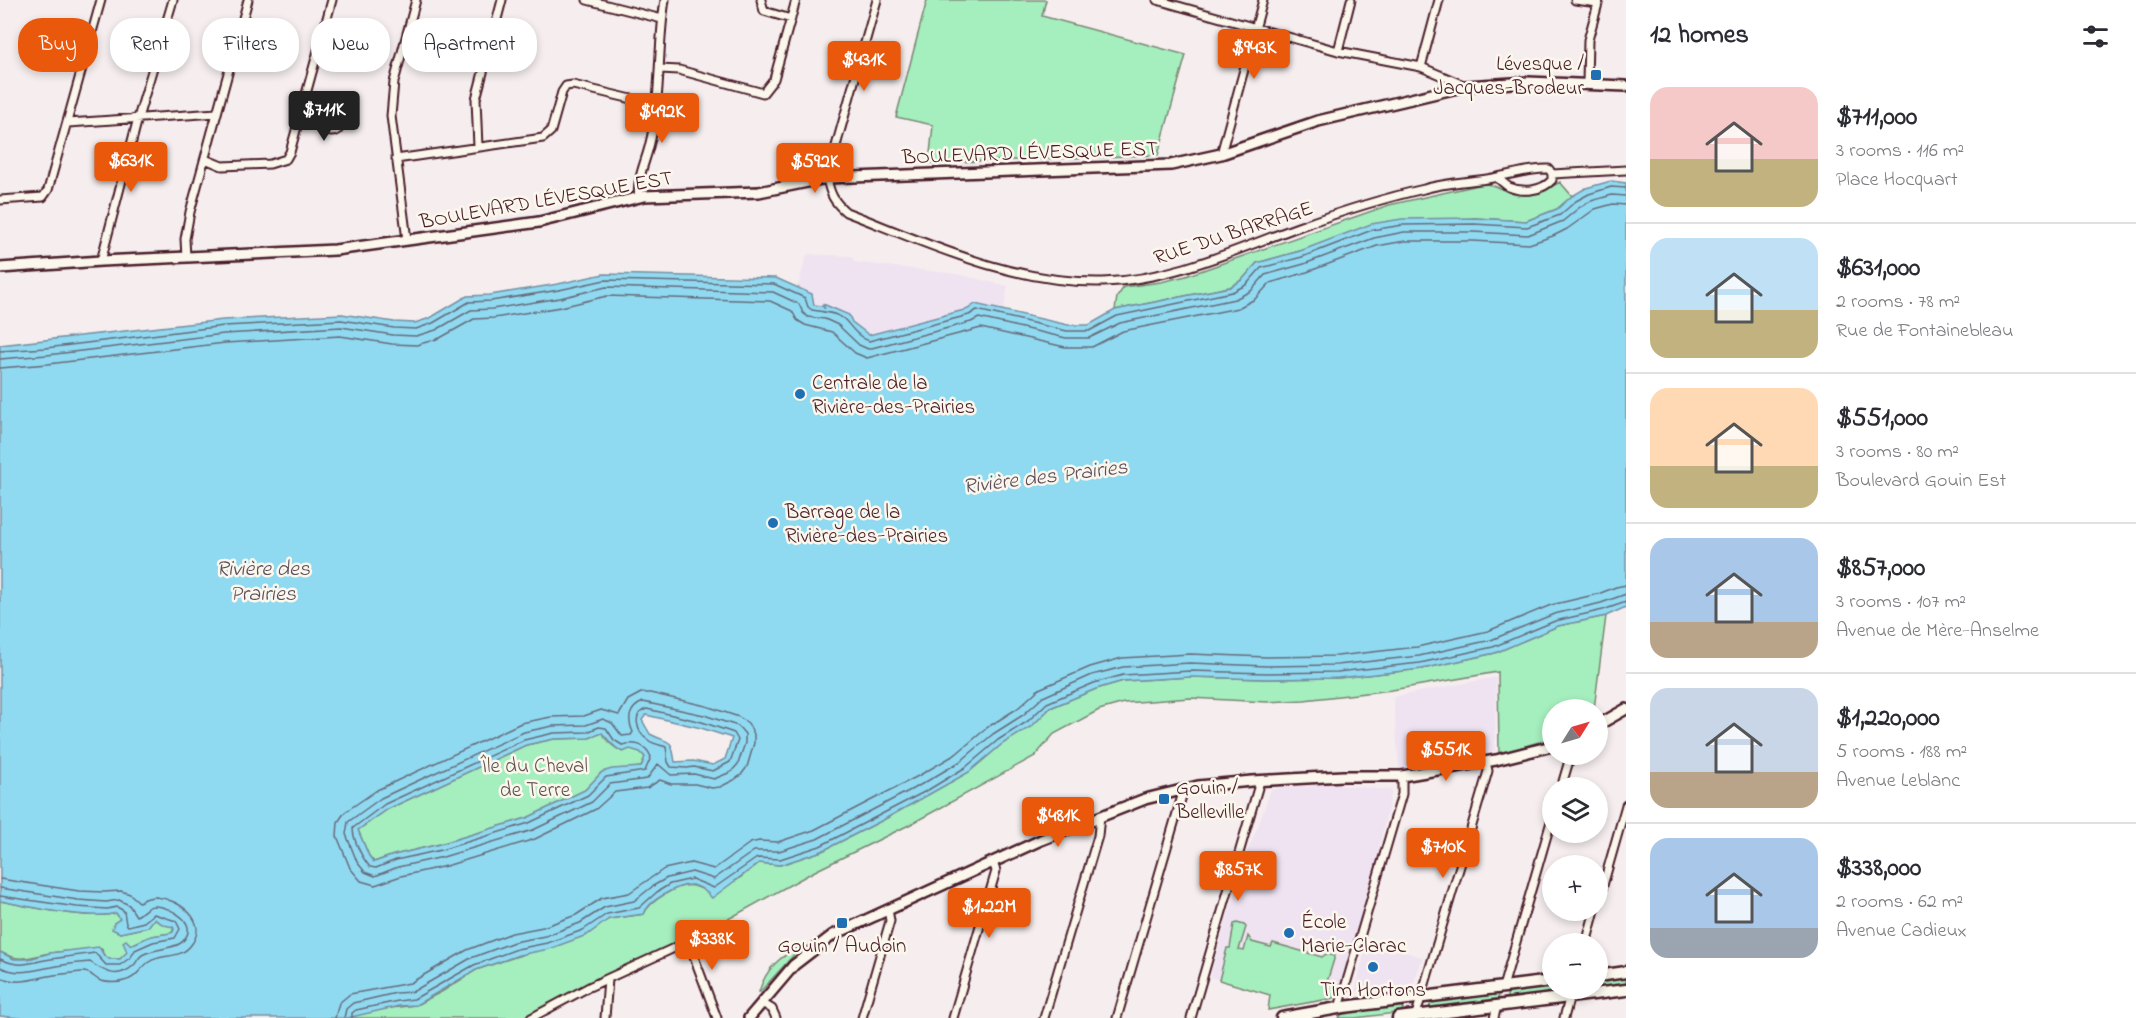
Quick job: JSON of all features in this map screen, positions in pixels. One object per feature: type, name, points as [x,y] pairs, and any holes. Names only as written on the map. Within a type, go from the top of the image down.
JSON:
[{"type":"main road","points":[[1608,975],[1626,972]]},
{"type":"main road","points":[[1282,1018],[1340,1008],[1542,982]]},
{"type":"main road","points":[[1608,991],[1626,990]]},
{"type":"main road","points":[[1398,1018],[1542,998]]},
{"type":"street","points":[[0,200],[43,197],[48,190],[101,0]]},
{"type":"street","points":[[101,261],[138,118],[173,0]]},
{"type":"street","points":[[186,257],[185,238],[190,212],[248,0]]},
{"type":"street","points":[[205,159],[222,166],[270,164],[286,159],[290,152],[332,0]]},
{"type":"street","points":[[407,240],[391,116],[394,82],[416,0]]},
{"type":"street","points":[[478,147],[476,99],[502,0]]},
{"type":"street","points":[[587,0],[662,19]]},
{"type":"street","points":[[639,197],[638,187],[657,105],[665,0]]},
{"type":"street","points":[[761,0],[764,11],[791,19]]},
{"type":"street","points":[[660,69],[679,70],[763,93],[774,79],[796,0]]},
{"type":"street","points":[[827,178],[877,0]]},
{"type":"street","points":[[1157,0],[1178,3],[1255,29],[1338,51],[1421,67],[1466,86]]},
{"type":"street","points":[[1221,154],[1263,0]]},
{"type":"street","points":[[1338,51],[1351,0]]},
{"type":"street","points":[[1421,67],[1439,0]]},
{"type":"street","points":[[1575,0],[1598,2],[1588,40],[1587,83]]},
{"type":"street","name":"BOULEVARD LÉVESQUE EST","points":[[0,268],[335,250],[539,222],[639,197],[759,192],[827,178],[1171,165],[1221,154],[1318,122],[1466,86],[1528,82],[1626,86]]},
{"type":"street","points":[[396,159],[543,138],[551,131],[562,92],[566,86],[573,85],[657,105]]},
{"type":"street","points":[[68,123],[217,112]]},
{"type":"street","points":[[301,112],[323,120]]},
{"type":"street","name":"RUE DU BARRAGE","points":[[827,178],[830,195],[835,203],[846,212],[955,254],[1005,270],[1042,278],[1076,282],[1105,282],[1142,278],[1192,266],[1301,226],[1426,188],[1497,178],[1538,168],[1549,169],[1552,174],[1626,170]]},
{"type":"street","points":[[1497,178],[1509,187],[1531,190],[1548,185],[1552,180],[1552,174]]},
{"type":"street","points":[[1608,719],[1626,709]]},
{"type":"street","points":[[749,1018],[794,965],[833,935],[993,862],[1144,799],[1184,789],[1260,781],[1343,776],[1402,776],[1486,762],[1542,749]]},
{"type":"street","points":[[1415,1017],[1488,771],[1486,762]]},
{"type":"street","points":[[1340,1008],[1402,794],[1402,776]]},
{"type":"street","points":[[1191,1018],[1260,781]]},
{"type":"street","points":[[1117,1018],[1184,789]]},
{"type":"street","points":[[1608,868],[1626,804]]},
{"type":"street","points":[[1044,1018],[1098,836],[1100,816]]},
{"type":"street","points":[[1503,987],[1545,843]]},
{"type":"street","points":[[953,1018],[996,871],[993,862]]},
{"type":"street","points":[[862,1018],[890,921],[888,909]]},
{"type":"street","points":[[531,1018],[539,1012],[685,943],[691,949],[717,1018]]},
{"type":"street","points":[[605,1018],[608,979]]},
{"type":"street","points":[[1564,1018],[1569,999]]},
{"type":"street","points":[[762,1003],[772,1009],[776,1018]]},
{"type":"street","points":[[1494,1018],[1497,1006]]},
{"type":"shaded area","points":[[807,254],[852,256],[854,262],[957,274],[1008,286],[1004,310],[975,304],[968,309],[869,335],[852,322],[814,305],[797,289]]},
{"type":"shaded area","points":[[1496,677],[1495,751],[1399,769],[1393,697]]},
{"type":"shaded area","points":[[1329,784],[1392,790],[1370,889],[1336,997],[1268,1010],[1269,995],[1210,977],[1243,863],[1271,789]]},
{"type":"shaded area","points":[[1367,941],[1423,957],[1413,985],[1355,992]]},
{"type":"green space","points":[[927,0],[1046,0],[1042,16],[1186,55],[1158,155],[929,163],[933,125],[896,117]]},
{"type":"green space","points":[[1560,182],[1572,196],[1557,209],[1526,221],[1474,218],[1300,251],[1257,263],[1242,280],[1230,287],[1115,310],[1117,297],[1124,287],[1186,276],[1389,205],[1483,184],[1496,186],[1514,194],[1526,195]]},
{"type":"green space","points":[[1606,616],[1595,699],[1542,699],[1542,741],[1499,754],[1498,672],[1392,690],[1304,700],[1267,702],[1190,698],[1124,703],[1099,710],[1054,734],[1035,756],[911,824],[815,871],[685,943],[526,1018],[347,1018],[374,1010],[416,1005],[476,970],[524,954],[609,919],[644,914],[658,899],[680,887],[695,886],[706,891],[737,880],[759,863],[780,865],[822,851],[969,772],[1002,744],[1032,726],[1050,708],[1096,689],[1123,681],[1190,677],[1338,678],[1422,669],[1495,653],[1558,626]]},
{"type":"green space","name":"Île du Cheval de Terre","points":[[602,733],[613,746],[623,752],[630,748],[641,752],[645,757],[641,767],[602,772],[585,790],[527,818],[374,862],[369,856],[358,830],[388,809],[526,745],[554,739],[589,738]]},
{"type":"green space","points":[[0,901],[76,914],[116,913],[120,919],[114,923],[120,933],[147,927],[154,919],[173,927],[173,932],[131,945],[128,943],[128,952],[120,959],[109,959],[103,954],[102,949],[56,952],[25,958],[14,957],[0,952]]},
{"type":"green space","points":[[1234,924],[1246,927],[1239,950],[1244,951],[1248,936],[1252,942],[1271,947],[1273,943],[1322,957],[1326,954],[1335,956],[1327,982],[1336,986],[1334,998],[1268,1010],[1270,995],[1219,980],[1227,948],[1230,948]]},
{"type":"green space","points":[[802,946],[759,992],[766,976],[775,964]]},
{"type":"green space","points":[[1626,978],[1626,985],[1608,987],[1608,980]]},
{"type":"green space","points":[[1542,988],[1542,995],[1507,999],[1507,992]]},
{"type":"green space","points":[[1499,993],[1498,1000],[1429,1009],[1431,1002]]},
{"type":"green space","points":[[1404,1005],[1402,1008],[1404,1012],[1339,1018],[1342,1013]]},
{"type":"water","name":"Rivière des Prairies","points":[[1611,181],[1626,183],[1626,607],[1606,616],[1558,626],[1495,653],[1422,669],[1338,678],[1190,677],[1123,681],[1096,689],[1050,708],[1032,726],[1002,744],[969,772],[822,851],[780,865],[759,863],[712,898],[703,890],[692,885],[679,887],[657,899],[644,914],[609,919],[587,935],[549,949],[519,955],[476,970],[416,1005],[399,1006],[347,1018],[20,1018],[0,1016],[0,952],[14,959],[29,959],[50,953],[99,947],[109,959],[120,959],[127,952],[123,942],[126,940],[131,945],[152,936],[168,934],[174,929],[154,919],[148,927],[120,933],[112,929],[114,923],[120,919],[116,913],[76,914],[0,901],[0,345],[223,320],[342,314],[415,323],[430,318],[467,296],[490,295],[604,274],[776,278],[812,294],[814,305],[825,309],[823,304],[849,315],[852,322],[869,335],[968,309],[975,304],[1068,325],[1089,325],[1115,310],[1230,287],[1242,280],[1257,263],[1300,251],[1371,224],[1402,219],[1474,218],[1526,221],[1557,209],[1586,188]],"holes":[[[646,715],[732,738],[725,759],[713,765],[693,761],[675,762],[669,742],[650,734],[642,720]],[[602,733],[623,752],[630,749],[640,752],[645,757],[641,767],[602,772],[585,790],[527,818],[374,862],[369,856],[358,830],[388,809],[526,745],[554,739],[589,738]]]},
{"type":"place","name":"Lévesque / Jacques-Brodeur","points":[[1596,75]]},
{"type":"place","name":"Centrale de la Rivière-des-Prairies","points":[[800,394]]},
{"type":"place","name":"Barrage de la Rivière-des-Prairies","points":[[773,523]]},
{"type":"place","name":"Gouin / Belleville","points":[[1164,799]]},
{"type":"place","name":"Gouin / Audoin","points":[[842,923]]},
{"type":"place","name":"École Marie-Clarac","points":[[1289,933]]},
{"type":"place","name":"Tim Hortons","points":[[1373,967]]}]
